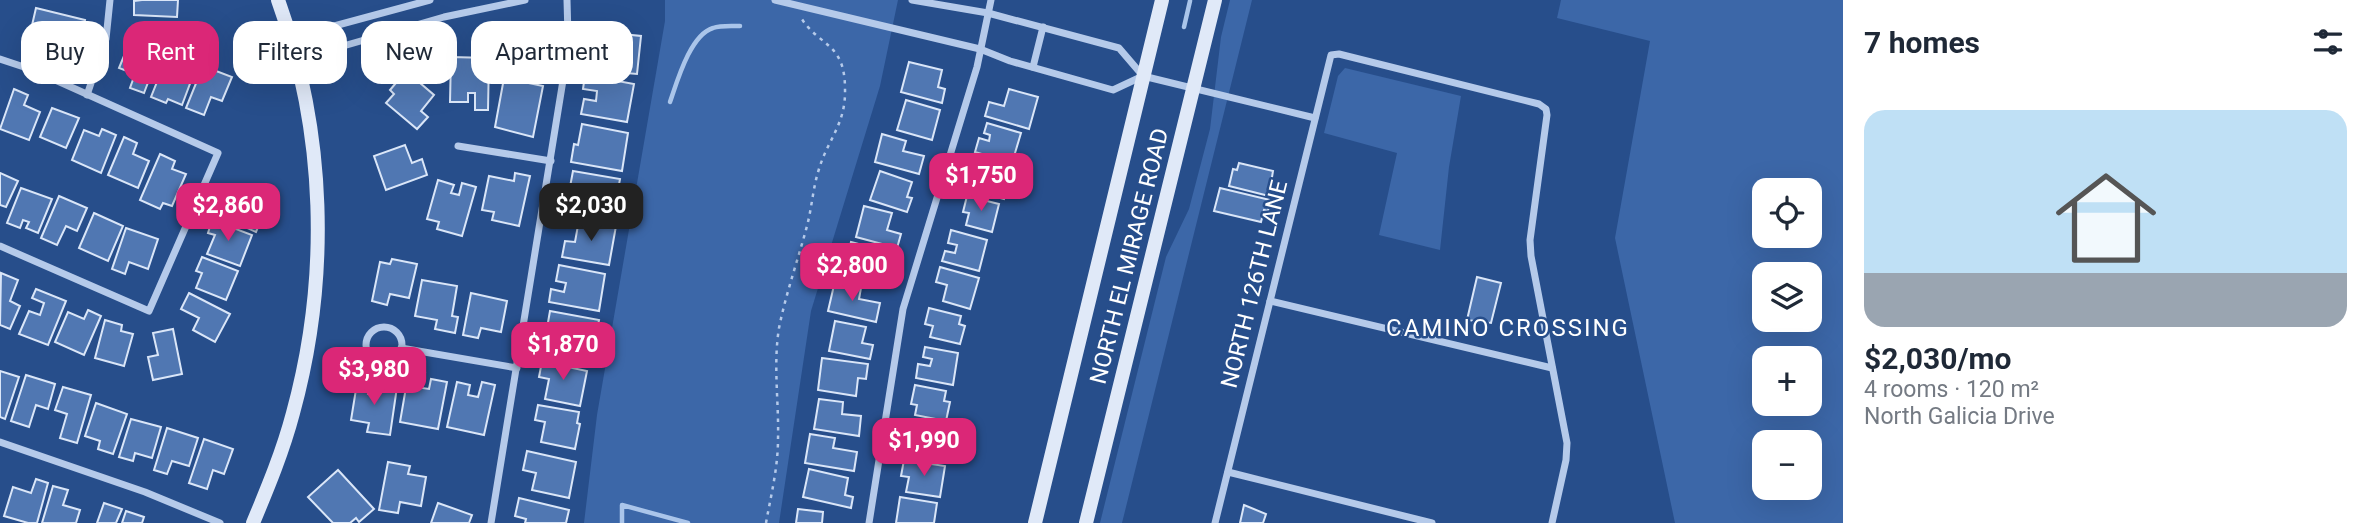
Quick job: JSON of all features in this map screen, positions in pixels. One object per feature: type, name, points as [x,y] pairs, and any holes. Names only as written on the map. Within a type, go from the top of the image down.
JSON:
[{"type":"main road","points":[[278,0],[285,21]]},
{"type":"main road","name":"NORTH EL MIRAGE ROAD","points":[[1035,523],[1162,0]]},
{"type":"main road","name":"NORTH EL MIRAGE ROAD","points":[[1086,523],[1215,0]]},
{"type":"main road","points":[[253,523],[293,414],[304,369],[316,289],[316,174],[302,84]]},
{"type":"street","points":[[87,94],[107,39],[110,0]]},
{"type":"street","points":[[347,23],[430,0]]},
{"type":"street","points":[[347,45],[444,18],[525,0]]},
{"type":"street","points":[[491,523],[566,60],[567,0]]},
{"type":"street","points":[[775,0],[980,49],[1113,90],[1143,76]]},
{"type":"street","points":[[912,0],[988,13],[1119,48],[1143,76],[1315,118]]},
{"type":"street","points":[[869,523],[903,309],[977,67],[991,0]]},
{"type":"street","points":[[1032,67],[1043,27]]},
{"type":"street","name":"NORTH 126TH LANE","points":[[1215,523],[1331,55],[1339,54],[1365,60],[1539,104],[1546,109],[1530,240],[1552,368]]},
{"type":"street","points":[[0,58],[218,153],[149,311],[0,246]]},
{"type":"street","points":[[458,146],[551,161]]},
{"type":"street","points":[[1270,301],[1552,368],[1567,450],[1552,523]]},
{"type":"street","points":[[379,328],[391,328],[399,336],[401,348],[396,358],[380,362],[370,356],[367,339],[369,334],[379,328]]},
{"type":"street","points":[[401,348],[517,368]]},
{"type":"street","points":[[0,442],[145,492],[220,523]]},
{"type":"street","points":[[1228,472],[1432,523]]},
{"type":"path","points":[[766,523],[777,463],[775,372],[779,328],[809,217],[819,166],[837,131],[844,109],[846,88],[843,70],[834,48],[807,26],[799,13]]},
{"type":"shaded area","points":[[665,0],[898,0],[880,86],[811,311],[779,523],[584,523],[597,415],[665,21]]},
{"type":"shaded area","points":[[1230,0],[1252,0],[1122,523],[1100,523],[1166,257],[1189,209],[1210,129],[1221,37]]},
{"type":"shaded area","points":[[1561,0],[1843,0],[1843,523],[1675,523],[1615,238],[1650,41],[1557,18]]},
{"type":"shaded area","points":[[1345,68],[1461,96],[1449,167],[1440,250],[1379,235],[1397,153],[1324,133],[1338,76]]},
{"type":"building","points":[[178,0],[177,17],[134,15],[134,1]]},
{"type":"building","points":[[36,8],[85,20],[85,21],[33,21]]},
{"type":"building","points":[[633,35],[641,36],[637,74],[633,74]]},
{"type":"building","points":[[457,57],[471,58],[471,84],[488,84],[488,110],[475,110],[475,93],[468,93],[468,102],[450,102],[450,84],[457,84]]},
{"type":"building","points":[[909,62],[942,70],[938,87],[945,89],[942,103],[901,92]]},
{"type":"building","points":[[219,72],[232,77],[222,101],[211,97],[204,115],[186,108],[196,84],[219,84]]},
{"type":"building","points":[[131,84],[147,84],[144,93],[130,88]]},
{"type":"building","points":[[156,84],[190,84],[182,105],[168,99],[166,103],[151,97]]},
{"type":"building","points":[[395,84],[421,84],[434,95],[421,111],[428,117],[417,129],[386,103],[394,94],[390,90]]},
{"type":"building","points":[[503,84],[543,86],[533,137],[495,127]]},
{"type":"building","points":[[584,84],[634,84],[627,122],[581,114],[584,99],[596,101],[597,91],[583,89]]},
{"type":"building","points":[[14,89],[28,95],[24,105],[40,112],[29,140],[0,129]]},
{"type":"building","points":[[1009,89],[1038,97],[1029,129],[985,116],[989,102],[1004,106]]},
{"type":"building","points":[[906,100],[940,110],[932,140],[897,130]]},
{"type":"building","points":[[52,108],[79,118],[66,148],[40,137]]},
{"type":"building","points":[[987,123],[1021,133],[1012,163],[975,152],[979,138],[989,141],[990,135],[984,133]]},
{"type":"building","points":[[582,124],[628,133],[622,171],[571,162],[574,144],[578,145]]},
{"type":"building","points":[[102,129],[116,135],[101,173],[72,160],[84,130],[99,136]]},
{"type":"building","points":[[882,134],[906,141],[903,151],[924,156],[919,174],[875,162]]},
{"type":"building","points":[[124,137],[137,143],[133,154],[149,161],[138,188],[108,175]]},
{"type":"building","points":[[405,145],[412,163],[422,159],[427,175],[386,190],[374,156]]},
{"type":"building","points":[[160,154],[175,161],[172,169],[186,174],[172,206],[163,203],[160,209],[140,200]]},
{"type":"building","points":[[972,158],[1013,169],[1004,199],[974,191],[978,175],[969,172]]},
{"type":"building","points":[[1239,163],[1273,171],[1269,196],[1229,186],[1233,169],[1237,170]]},
{"type":"building","points":[[573,171],[620,179],[613,218],[562,209],[565,194],[580,197],[581,189],[570,187]]},
{"type":"building","points":[[880,171],[912,182],[907,197],[912,198],[907,212],[870,200]]},
{"type":"building","points":[[0,173],[18,181],[6,207],[0,205]]},
{"type":"building","points":[[515,173],[530,176],[519,226],[492,220],[494,212],[482,210],[489,176],[514,181]]},
{"type":"building","points":[[438,180],[454,185],[451,193],[459,195],[462,183],[476,187],[462,236],[437,229],[439,222],[427,219]]},
{"type":"building","points":[[233,186],[269,202],[256,232],[216,214],[222,200],[234,205],[237,197],[230,194]]},
{"type":"building","points":[[21,188],[52,199],[38,233],[26,228],[29,222],[23,220],[20,228],[7,223]]},
{"type":"building","points":[[1220,188],[1270,200],[1268,211],[1264,210],[1261,222],[1214,211]]},
{"type":"building","points":[[59,196],[87,208],[77,231],[66,226],[57,245],[41,238]]},
{"type":"building","points":[[967,196],[999,204],[992,232],[966,225],[969,213],[963,212]]},
{"type":"building","points":[[864,206],[892,213],[887,230],[901,234],[897,248],[856,237]]},
{"type":"building","points":[[94,213],[123,226],[108,261],[79,248]]},
{"type":"building","points":[[212,220],[252,235],[240,266],[207,254],[215,235],[208,233]]},
{"type":"building","points":[[579,220],[616,226],[609,265],[562,257],[565,241],[575,242]]},
{"type":"building","points":[[126,228],[158,239],[148,269],[129,262],[125,274],[112,269]]},
{"type":"building","points":[[951,230],[987,240],[979,271],[942,261],[945,251],[955,253],[957,245],[948,243]]},
{"type":"building","points":[[851,242],[893,253],[885,284],[843,274]]},
{"type":"building","points":[[202,257],[238,271],[226,300],[196,288],[202,273],[196,271]]},
{"type":"building","points":[[392,259],[417,264],[409,298],[390,294],[387,305],[372,301],[380,262],[390,264]]},
{"type":"building","points":[[559,265],[605,274],[599,311],[549,302],[551,289],[564,292],[566,283],[556,281]]},
{"type":"building","points":[[940,267],[979,278],[970,309],[943,301],[947,285],[936,282]]},
{"type":"building","points":[[1,273],[18,280],[10,301],[20,306],[10,329],[0,325]]},
{"type":"building","points":[[1477,277],[1501,283],[1491,323],[1467,320]]},
{"type":"building","points":[[422,280],[457,286],[452,316],[458,317],[455,333],[435,329],[437,320],[415,316]]},
{"type":"building","points":[[835,281],[861,288],[859,299],[880,303],[876,322],[828,311]]},
{"type":"building","points":[[36,289],[66,301],[48,345],[19,334],[29,311],[40,315],[44,303],[32,298]]},
{"type":"building","points":[[189,293],[230,314],[215,342],[193,330],[199,318],[181,309]]},
{"type":"building","points":[[471,293],[507,301],[501,332],[481,328],[478,338],[463,335]]},
{"type":"building","points":[[929,308],[961,316],[959,324],[965,326],[960,344],[930,337],[933,326],[925,324]]},
{"type":"building","points":[[88,310],[101,316],[84,355],[55,342],[68,312],[84,319]]},
{"type":"building","points":[[550,311],[599,320],[592,358],[541,349],[543,335],[558,337],[559,330],[547,328]]},
{"type":"building","points":[[105,320],[122,325],[121,331],[133,334],[124,366],[95,358]]},
{"type":"building","points":[[835,321],[866,327],[862,343],[873,345],[870,359],[829,351]]},
{"type":"building","points":[[173,329],[182,374],[153,380],[148,357],[158,355],[153,333]]},
{"type":"building","points":[[925,347],[958,353],[953,385],[916,378],[918,364],[930,366],[932,359],[923,357]]},
{"type":"building","points":[[543,356],[559,359],[558,365],[587,371],[580,406],[545,399],[549,379],[539,377]]},
{"type":"building","points":[[822,358],[868,364],[866,379],[858,378],[856,396],[818,390]]},
{"type":"building","points":[[409,370],[425,373],[422,388],[429,389],[431,379],[447,382],[438,429],[400,422]]},
{"type":"building","points":[[0,371],[19,377],[5,419],[0,417]]},
{"type":"building","points":[[26,375],[55,384],[48,409],[36,405],[29,427],[11,421]]},
{"type":"building","points":[[358,377],[370,378],[368,394],[378,396],[380,385],[397,387],[390,435],[367,432],[369,423],[351,420]]},
{"type":"building","points":[[457,382],[470,385],[468,395],[478,397],[482,382],[495,385],[484,435],[447,427]]},
{"type":"building","points":[[915,385],[946,391],[944,401],[950,402],[946,421],[915,415],[917,405],[911,404]]},
{"type":"building","points":[[63,387],[91,395],[77,443],[60,438],[67,414],[55,410]]},
{"type":"building","points":[[819,399],[843,402],[842,414],[861,416],[859,436],[814,429]]},
{"type":"building","points":[[96,403],[127,414],[113,454],[98,449],[100,441],[85,436]]},
{"type":"building","points":[[538,405],[579,412],[577,423],[580,424],[575,449],[541,442],[545,422],[535,420]]},
{"type":"building","points":[[131,419],[161,427],[152,458],[135,453],[133,461],[119,457]]},
{"type":"building","points":[[909,422],[947,428],[943,459],[907,454],[909,444],[917,445],[918,438],[907,436]]},
{"type":"building","points":[[167,428],[198,438],[189,466],[172,461],[167,474],[154,470]]},
{"type":"building","points":[[810,434],[835,438],[833,448],[857,452],[854,471],[805,463]]},
{"type":"building","points":[[204,439],[233,449],[224,474],[213,470],[207,489],[189,483]]},
{"type":"building","points":[[527,451],[576,462],[569,498],[532,490],[536,473],[523,470]]},
{"type":"building","points":[[904,460],[945,466],[940,497],[906,492],[909,477],[901,476]]},
{"type":"building","points":[[388,462],[410,466],[408,474],[426,477],[421,506],[400,502],[398,513],[379,510]]},
{"type":"building","points":[[809,469],[848,478],[845,495],[853,497],[851,508],[803,497]]},
{"type":"building","points":[[338,470],[374,509],[359,522],[356,518],[350,523],[333,523],[308,497]]},
{"type":"building","points":[[36,479],[48,483],[37,523],[4,516],[13,487],[31,493]]},
{"type":"building","points":[[53,486],[68,490],[63,505],[80,510],[76,523],[42,523]]},
{"type":"building","points":[[900,497],[937,503],[934,523],[896,523]]},
{"type":"building","points":[[519,498],[569,510],[566,523],[525,523],[526,519],[515,516]]},
{"type":"building","points":[[104,503],[122,509],[116,523],[97,523]]},
{"type":"building","points":[[438,503],[472,515],[469,523],[431,523]]},
{"type":"building","points":[[1244,505],[1266,514],[1263,523],[1240,523]]},
{"type":"building","points":[[798,509],[823,512],[822,523],[796,523]]},
{"type":"building","points":[[126,511],[144,517],[142,523],[122,523]]},
{"type":"waterway","points":[[1184,27],[1190,1]]},
{"type":"waterway","points":[[670,102],[691,49],[705,32],[723,26],[740,26]]},
{"type":"waterway","points":[[622,523],[622,505],[688,523]]},
{"type":"district","name":"CAMINO CROSSING","points":[[1508,328]]}]
